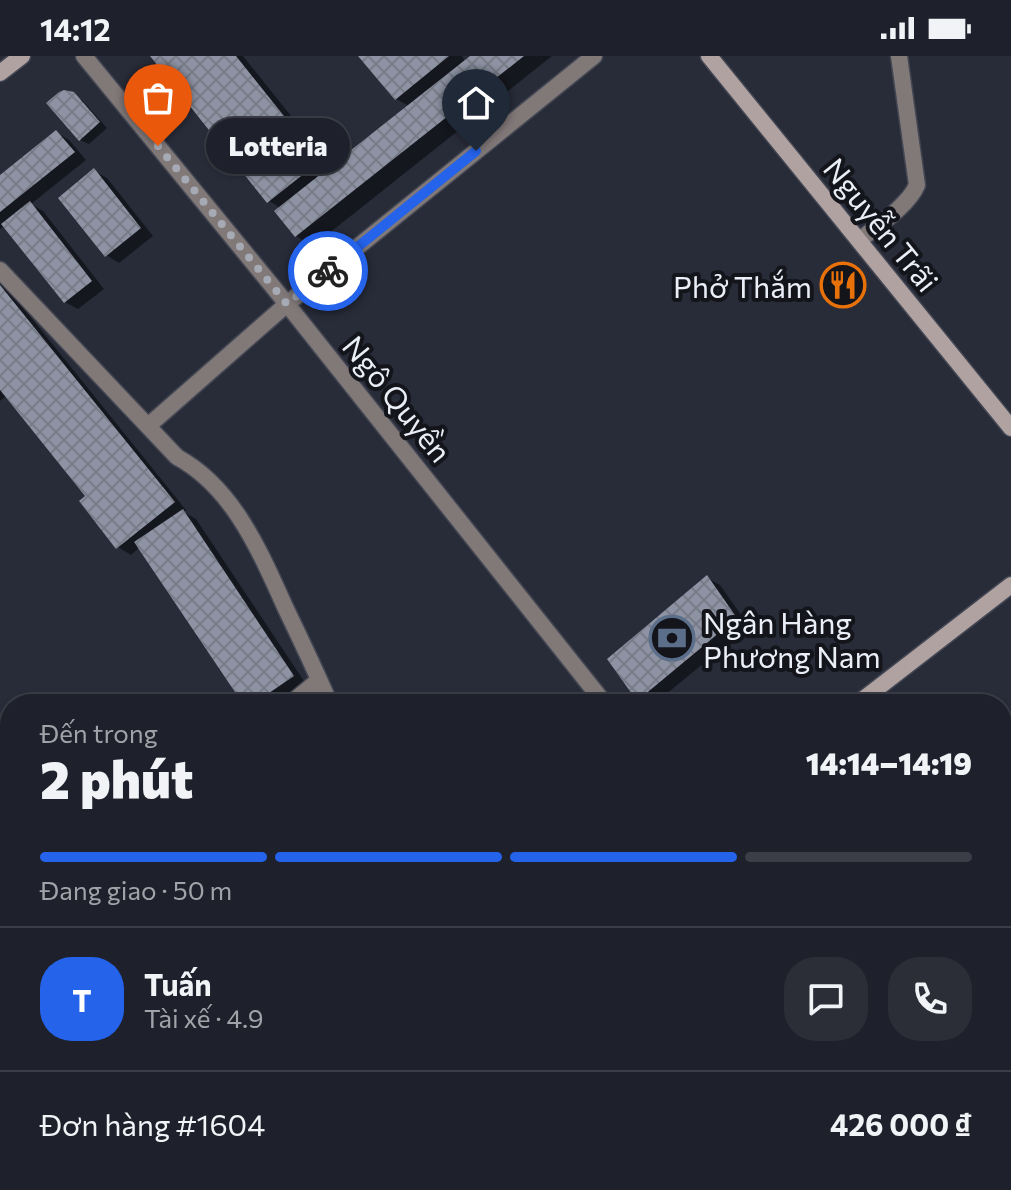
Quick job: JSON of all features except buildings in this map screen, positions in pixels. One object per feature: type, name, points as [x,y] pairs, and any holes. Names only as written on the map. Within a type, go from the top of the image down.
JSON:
[{"type":"main road","points":[[0,73],[22,56]]},
{"type":"main road","name":"Nguyễn Trãi","points":[[709,56],[1011,428]]},
{"type":"main road","points":[[870,694],[1011,585]]},
{"type":"street","name":"Ngô Quyền","points":[[84,56],[287,304],[597,694]]},
{"type":"street","points":[[148,426],[287,304],[594,56]]},
{"type":"street","points":[[860,240],[907,200],[917,185],[899,56]]},
{"type":"street","points":[[0,270],[177,457],[210,480],[242,520],[325,694]]},
{"type":"street","points":[[302,694],[319,680]]},
{"type":"way so far","points":[[158,146],[287,304],[328,271]]},
{"type":"place","name":"Lotteria","points":[[158,146]]},
{"type":"place","name":"Phở Thắm","points":[[843,285]]},
{"type":"place","name":"Ngân Hàng Phương Nam","points":[[672,638]]},
{"type":"route","points":[[328,271],[476,151]]}]
